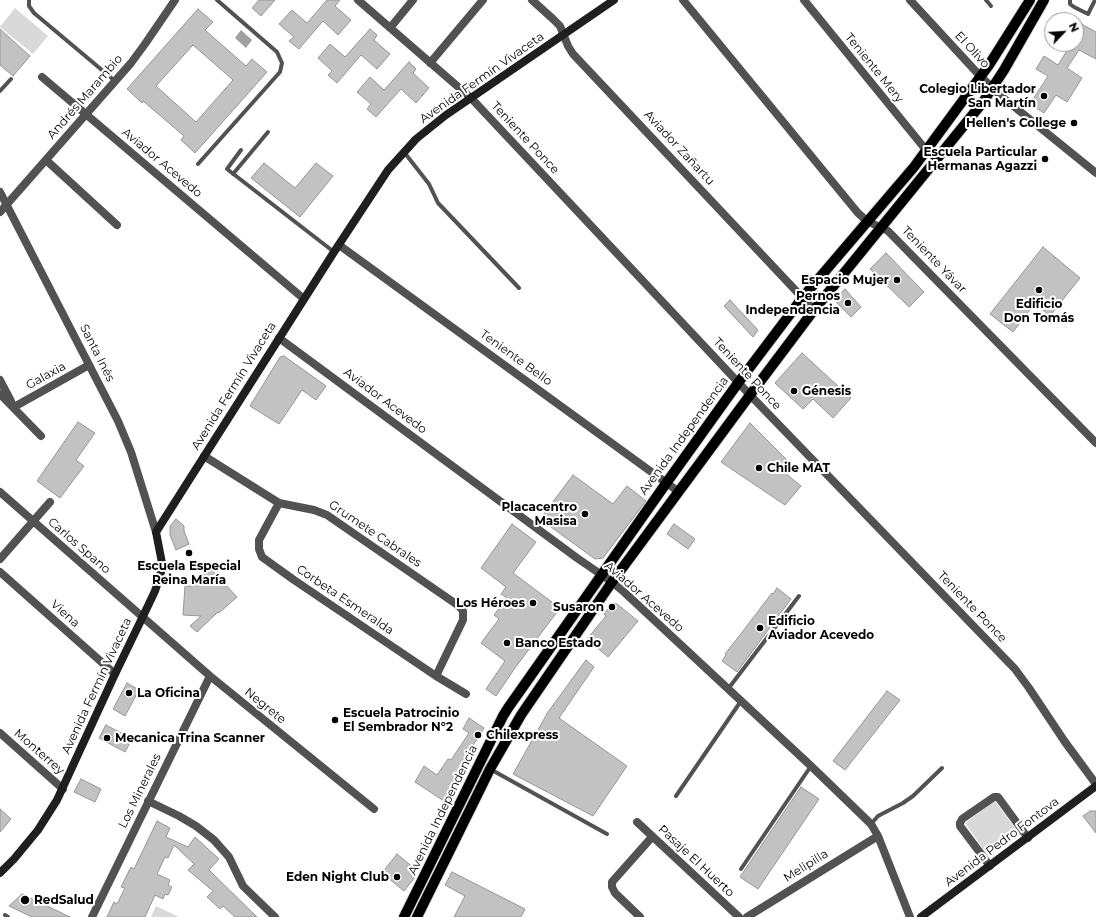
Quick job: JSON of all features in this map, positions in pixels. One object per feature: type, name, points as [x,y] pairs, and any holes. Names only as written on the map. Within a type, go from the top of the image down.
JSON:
[{"type":"main road","name":"Avenida Fermín Vivaceta","points":[[1,871],[38,830],[51,811],[63,789],[115,674],[155,591],[161,572],[162,563],[156,532],[336,248],[388,170],[429,128],[614,0]]},
{"type":"main road","name":"Avenida Independencia","points":[[404,917],[503,716],[738,383],[803,297],[914,167],[981,78],[1030,0]]},
{"type":"main road","name":"Avenida Independencia","points":[[417,917],[490,769],[521,715],[612,582],[750,395],[814,310],[934,163],[992,88],[1044,0]]},
{"type":"main road","name":"Avenida Pedro Fontova","points":[[921,917],[1028,838],[1096,785]]},
{"type":"street","name":"Andrés Marambio","points":[[0,212],[116,81],[145,44],[175,0]]},
{"type":"street","name":"Teniente Ponce","points":[[358,0],[471,98],[738,383],[1015,669],[1096,785]]},
{"type":"street","points":[[390,28],[413,0]]},
{"type":"street","points":[[430,63],[483,0]]},
{"type":"street","name":"Aviador Zañartu","points":[[532,0],[557,22],[573,54],[814,310]]},
{"type":"street","name":"Teniente Yávar","points":[[684,0],[858,213],[867,221],[888,231],[1096,443]]},
{"type":"street","name":"Teniente Mery","points":[[804,0],[926,150]]},
{"type":"street","name":"El Olivo","points":[[910,0],[981,78],[1096,172]]},
{"type":"street","name":"Aviador Acevedo","points":[[42,76],[304,300]]},
{"type":"street","points":[[46,160],[116,225]]},
{"type":"street","name":"Santa Inés","points":[[0,192],[90,365],[124,434],[156,532]]},
{"type":"street","name":"Teniente Bello","points":[[336,248],[679,492]]},
{"type":"street","name":"Aviador Acevedo","points":[[279,338],[570,553],[612,582],[871,824],[878,836],[910,917]]},
{"type":"street","name":"Galaxia","points":[[14,407],[90,365]]},
{"type":"street","points":[[0,380],[14,407]]},
{"type":"street","points":[[0,394],[41,436]]},
{"type":"street","name":"Grumete Cabrales","points":[[204,456],[279,503],[314,510],[327,515],[457,604],[463,611],[463,620],[436,676]]},
{"type":"street","name":"Carlos Spano","points":[[0,492],[142,618]]},
{"type":"street","points":[[0,559],[50,502]]},
{"type":"street","name":"Corbeta Esmeralda","points":[[279,503],[259,540],[258,549],[262,557],[436,676],[466,694]]},
{"type":"street","name":"Viena","points":[[0,572],[115,674]]},
{"type":"street","name":"Negrete","points":[[142,618],[210,676],[374,809]]},
{"type":"street","name":"Los Minerales","points":[[92,917],[210,676]]},
{"type":"street","name":"Monterrey","points":[[0,733],[63,789]]},
{"type":"street","points":[[990,866],[960,826],[962,819],[994,797],[998,797],[1028,838]]},
{"type":"street","points":[[148,801],[196,826],[214,840],[229,857],[243,886],[275,917]]},
{"type":"street","name":"Pasaje El Huerto","points":[[637,822],[739,917]]},
{"type":"street","name":"Melipilla","points":[[747,917],[878,836]]},
{"type":"street","points":[[640,917],[612,887],[612,882],[652,837]]},
{"type":"lane","points":[[29,0],[29,6],[34,13],[116,81]]},
{"type":"lane","points":[[198,164],[280,72],[282,62],[277,52],[216,0]]},
{"type":"lane","points":[[986,0],[991,6]]},
{"type":"lane","points":[[1070,0],[1070,4],[1088,14],[1095,0]]},
{"type":"lane","points":[[0,91],[11,78]]},
{"type":"lane","points":[[233,174],[268,132]]},
{"type":"lane","points":[[241,150],[227,168],[233,174],[336,248]]},
{"type":"lane","points":[[404,152],[428,184],[438,203],[518,288]]},
{"type":"lane","points":[[728,689],[799,596]]},
{"type":"lane","points":[[676,796],[741,701]]},
{"type":"lane","points":[[741,869],[810,766]]},
{"type":"lane","points":[[871,824],[878,816],[913,796],[942,768]]},
{"type":"lane","points":[[490,769],[607,834]]},
{"type":"shaded area","points":[[15,8],[48,36],[33,54],[0,27]]},
{"type":"shaded area","points":[[241,30],[252,40],[246,48],[235,38]]},
{"type":"shaded area","points":[[995,801],[1017,831],[986,853],[965,823]]},
{"type":"shaded area","points":[[156,906],[179,917],[151,917]]},
{"type":"building","points":[[259,0],[275,0],[261,16],[252,8]]},
{"type":"building","points":[[327,0],[340,0],[335,6],[351,20],[338,35],[323,21],[299,49],[289,41],[294,37],[279,24],[292,10],[307,23]]},
{"type":"building","points":[[198,9],[213,22],[205,30],[246,66],[252,59],[267,72],[195,153],[181,140],[184,136],[143,101],[142,103],[127,89]],"holes":[[[193,45],[233,80],[196,122],[156,86]]]},
{"type":"building","points":[[1084,25],[1096,32],[1096,59],[1083,52],[1084,52]]},
{"type":"building","points":[[0,29],[30,56],[13,76],[0,65]]},
{"type":"building","points":[[370,29],[377,35],[374,40],[390,54],[377,69],[361,55],[337,83],[328,75],[332,71],[318,58],[330,44],[345,57]]},
{"type":"building","points":[[1066,52],[1078,52],[1067,68],[1082,78],[1067,102],[1056,95],[1044,113],[1030,104],[1048,76],[1036,69],[1044,56],[1058,65]]},
{"type":"building","points":[[409,62],[416,69],[413,73],[429,88],[416,103],[401,89],[376,117],[367,109],[371,104],[357,92],[370,77],[384,90]]},
{"type":"building","points":[[264,163],[295,188],[316,163],[333,176],[300,217],[251,178]]},
{"type":"building","name":"Edificio Don Tomás","points":[[1043,247],[1080,278],[1050,316],[1035,303],[1013,332],[990,314]]},
{"type":"building","name":"Espacio Mujer","points":[[886,253],[924,292],[909,307],[870,269]]},
{"type":"building","name":"Pernos Independencia","points":[[845,289],[861,307],[851,317],[834,300]]},
{"type":"building","points":[[730,300],[758,330],[753,337],[724,306]]},
{"type":"building","points":[[802,353],[851,398],[833,418],[813,399],[803,409],[775,383]]},
{"type":"building","points":[[284,356],[326,386],[316,400],[302,390],[279,424],[250,406],[280,357]]},
{"type":"building","points":[[78,422],[95,433],[76,460],[84,466],[60,498],[37,481]]},
{"type":"building","name":"Chile MAT","points":[[750,423],[791,464],[784,472],[801,486],[785,505],[721,462]]},
{"type":"building","name":"Placacentro Masisa","points":[[573,475],[613,504],[627,486],[646,501],[603,558],[595,559],[540,519]]},
{"type":"building","points":[[176,519],[184,526],[184,531],[189,544],[176,550],[170,535],[170,526]]},
{"type":"building","points":[[512,524],[536,542],[513,573],[560,608],[496,696],[486,689],[505,661],[481,643],[499,619],[494,615],[507,598],[501,594],[506,587],[481,568]]},
{"type":"building","points":[[674,524],[695,539],[688,549],[667,534]]},
{"type":"building","points":[[211,569],[237,597],[219,613],[218,612],[197,632],[190,626],[201,616],[183,615],[185,586],[192,586]]},
{"type":"building","name":"Edificio Aviador Acevedo","points":[[777,588],[791,599],[737,672],[722,661],[726,655],[725,654]]},
{"type":"building","points":[[613,603],[617,604],[638,621],[608,657],[587,639],[606,616],[604,614]]},
{"type":"building","points":[[586,660],[594,667],[559,718],[627,766],[593,816],[513,774],[548,712]]},
{"type":"building","points":[[127,683],[139,690],[125,716],[113,709]]},
{"type":"building","points":[[887,691],[900,700],[845,770],[833,761]]},
{"type":"building","points":[[469,718],[484,728],[470,750],[476,754],[457,783],[447,803],[415,782],[424,766],[437,775],[448,759],[451,760],[469,733],[463,729]]},
{"type":"building","points":[[106,725],[132,739],[125,752],[99,738]]},
{"type":"building","points":[[81,779],[101,789],[95,802],[74,792]]},
{"type":"building","points":[[801,787],[819,799],[758,889],[740,877]]},
{"type":"building","points":[[0,809],[11,819],[0,832]]},
{"type":"building","points":[[1090,811],[1096,811],[1096,833],[1083,816]]},
{"type":"building","points":[[157,821],[170,828],[166,837],[188,847],[195,837],[219,859],[209,870],[257,917],[235,917],[223,906],[220,909],[207,897],[213,891],[188,870],[194,864],[174,845],[168,858],[165,857],[157,874],[170,880],[168,885],[172,887],[168,895],[165,894],[163,899],[155,895],[145,917],[107,917],[114,902],[117,904],[125,888],[121,887],[131,867],[134,869]]},
{"type":"building","points":[[397,854],[414,868],[416,876],[404,891],[382,873]]},
{"type":"building","points":[[452,872],[525,909],[521,917],[454,917],[465,896],[445,885]]},
{"type":"building","name":"RedSalud","points":[[22,894],[70,917],[32,917],[9,906]]},
{"type":"place","name":"Colegio Libertador San Martín","points":[[1044,96]]},
{"type":"place","name":"Hellen's College","points":[[1074,123]]},
{"type":"place","name":"Escuela Particular Hermanas Agazzi","points":[[1045,159]]},
{"type":"place","name":"Espacio Mujer","points":[[897,280]]},
{"type":"place","name":"Edificio Don Tomás","points":[[1039,290]]},
{"type":"place","name":"Pernos Independencia","points":[[848,303]]},
{"type":"place","name":"Génesis","points":[[794,391]]},
{"type":"place","name":"Chile MAT","points":[[759,468]]},
{"type":"place","name":"Placacentro Masisa","points":[[585,514]]},
{"type":"place","name":"Escuela Especial Reina María","points":[[189,553]]},
{"type":"place","name":"Los Héroes","points":[[533,603]]},
{"type":"place","name":"Susaron","points":[[612,607]]},
{"type":"place","name":"Edificio Aviador Acevedo","points":[[760,628]]},
{"type":"place","name":"Banco Estado","points":[[507,643]]},
{"type":"place","name":"La Oficina","points":[[129,693]]},
{"type":"place","name":"Escuela Patrocinio El Sembrador N°2","points":[[335,720]]},
{"type":"place","name":"Chilexpress","points":[[478,735]]},
{"type":"place","name":"Mecanica Trina Scanner","points":[[107,738]]},
{"type":"place","name":"Eden Night Club","points":[[397,877]]},
{"type":"place","name":"RedSalud","points":[[25,900]]}]
